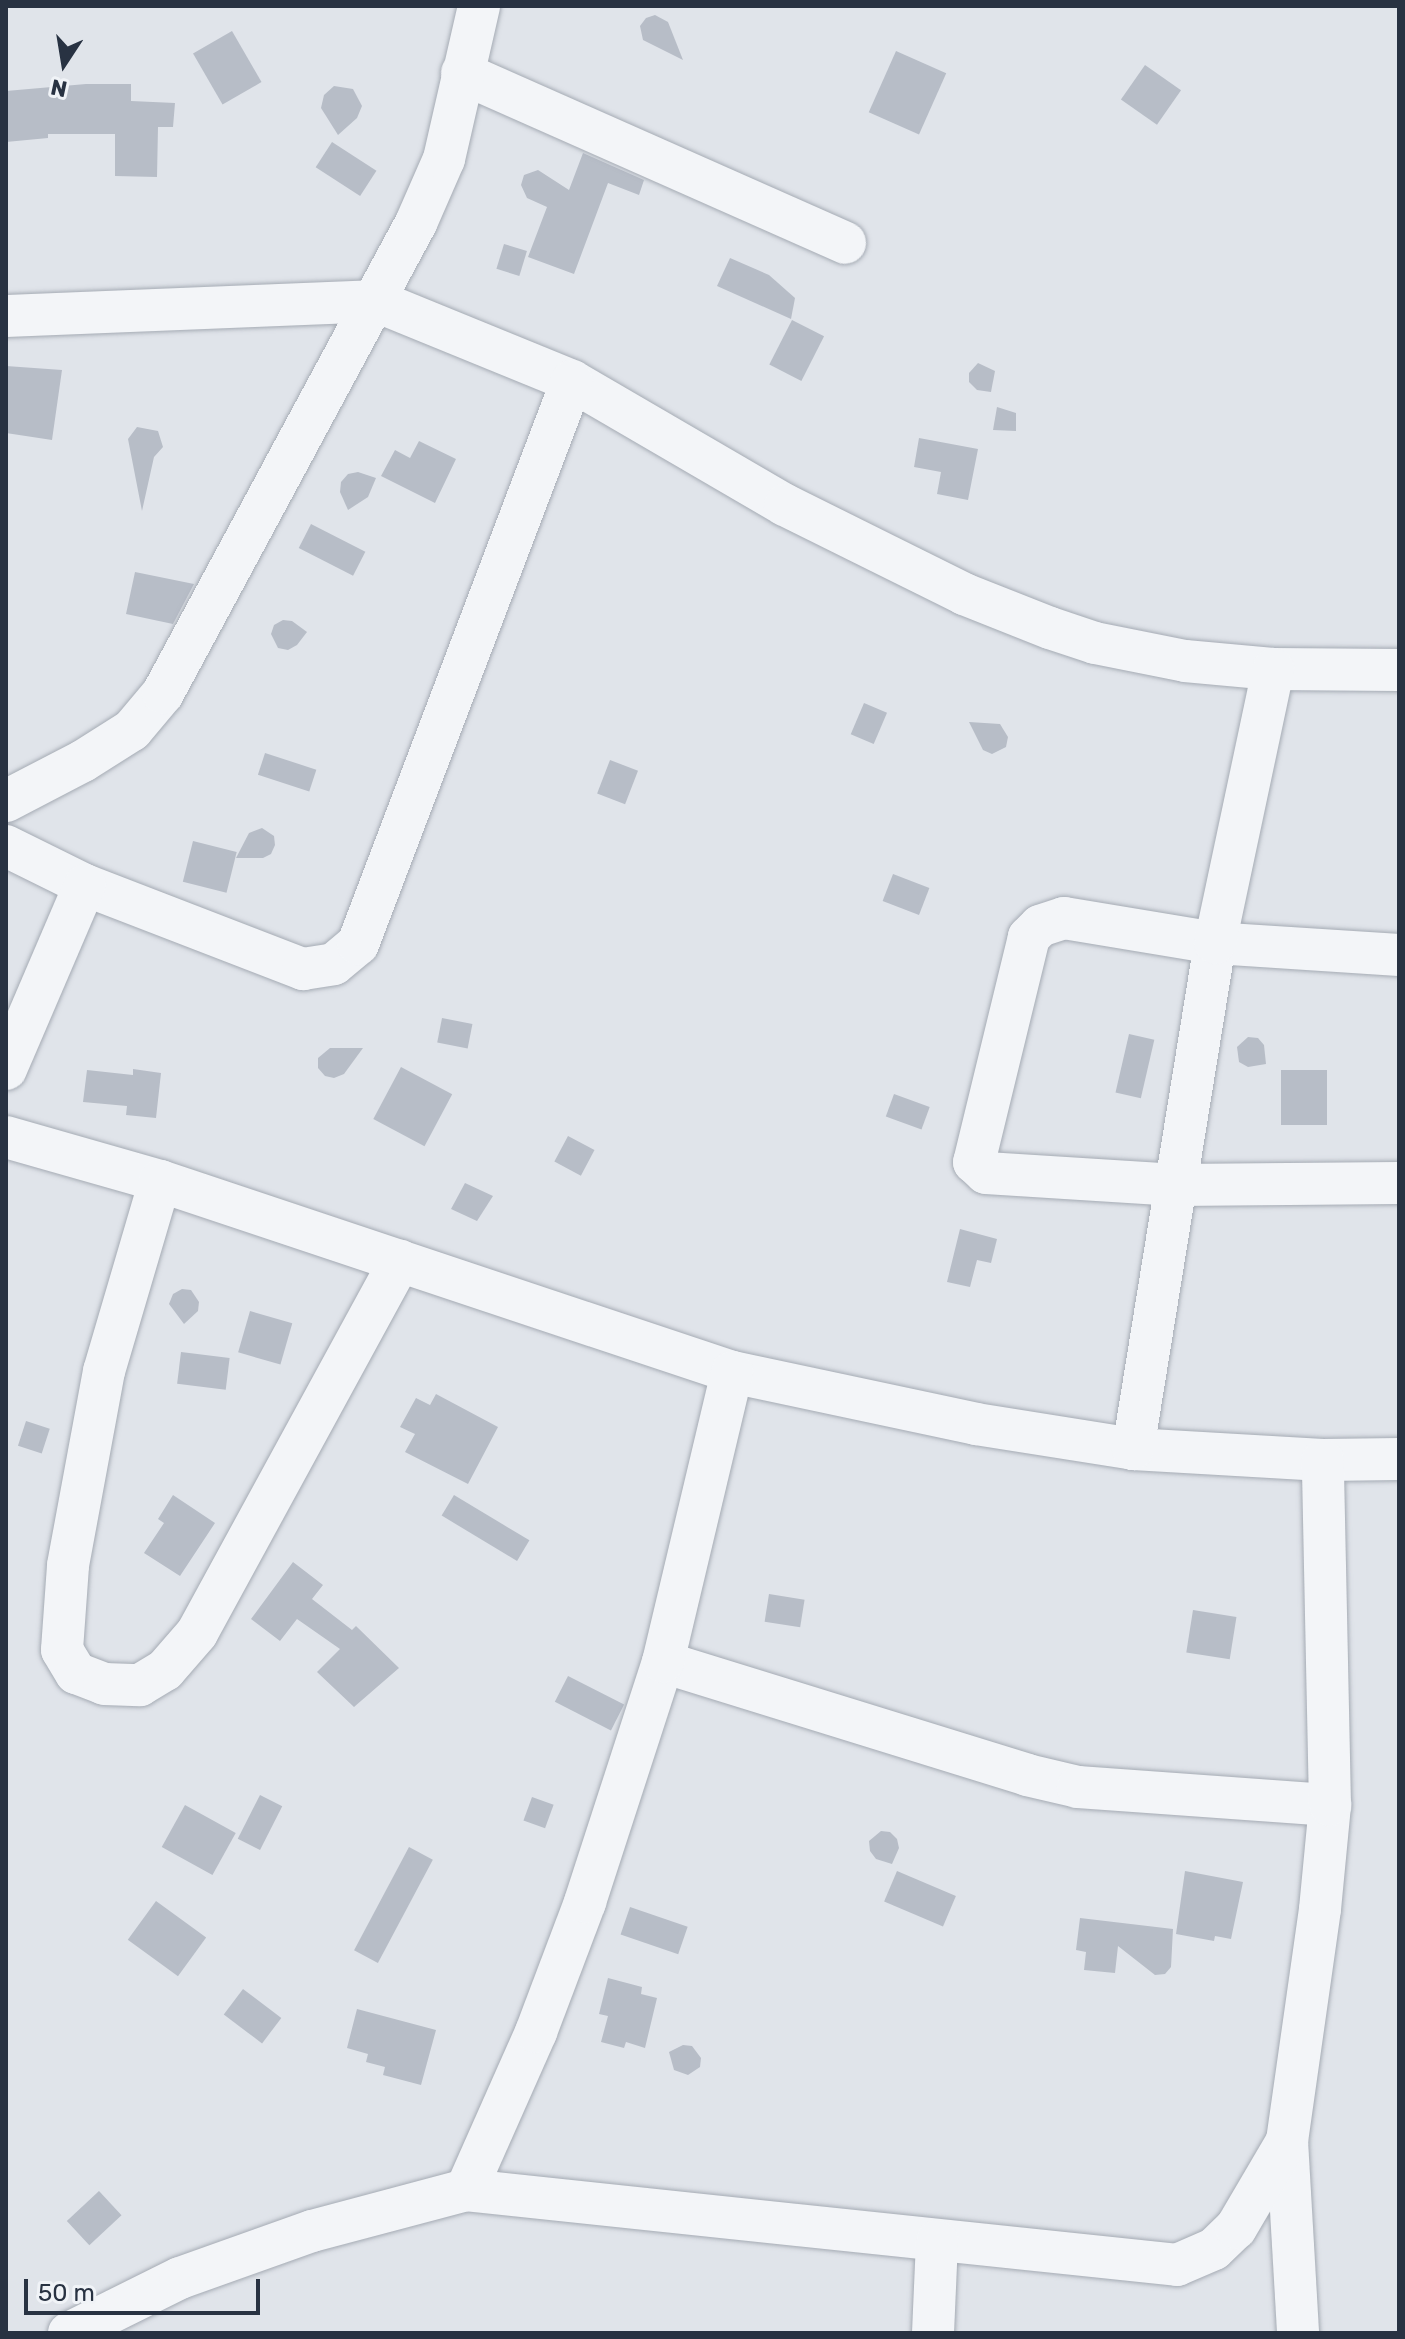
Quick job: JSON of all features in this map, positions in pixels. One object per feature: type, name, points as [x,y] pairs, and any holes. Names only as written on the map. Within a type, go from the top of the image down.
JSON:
[{"type":"street","points":[[6,801],[83,761],[132,730],[163,693],[376,301],[444,159],[479,6]]},
{"type":"street","points":[[462,73],[845,243]]},
{"type":"street","points":[[6,316],[376,301],[572,381],[785,505],[964,594],[1095,643],[1185,661],[1273,669],[1399,670]]},
{"type":"street","points":[[6,846],[85,885],[303,969],[334,964],[358,944],[572,381]]},
{"type":"street","points":[[1133,1449],[1215,943],[1273,669]]},
{"type":"street","points":[[6,1069],[85,885]]},
{"type":"street","points":[[1399,955],[1215,943],[1064,918],[1040,926],[1029,937],[974,1162],[986,1173],[1177,1185],[1399,1183]]},
{"type":"street","points":[[6,1137],[160,1181],[732,1372],[976,1424],[1133,1449],[1323,1460],[1399,1459]]},
{"type":"street","points":[[160,1181],[104,1371],[68,1566],[62,1650],[76,1673],[104,1684],[140,1685],[165,1670],[197,1633],[400,1261]]},
{"type":"street","points":[[466,2190],[536,2032],[585,1902],[663,1662],[732,1372]]},
{"type":"street","points":[[1298,2333],[1287,2141],[1320,1909],[1330,1805],[1323,1460]]},
{"type":"street","points":[[663,1662],[1027,1775],[1078,1787],[1330,1805]]},
{"type":"street","points":[[69,2333],[180,2278],[297,2236],[466,2190],[1177,2265],[1214,2249],[1236,2228],[1287,2141]]},
{"type":"street","points":[[933,2333],[937,2241]]},
{"type":"building","points":[[655,15],[668,22],[683,60],[643,40],[640,26],[646,18]]},
{"type":"building","points":[[232,31],[262,82],[223,105],[193,54]]},
{"type":"building","points":[[896,51],[946,73],[919,135],[869,112]]},
{"type":"building","points":[[1145,65],[1181,90],[1157,125],[1121,99]]},
{"type":"building","points":[[86,84],[131,84],[131,101],[175,103],[173,127],[158,127],[157,177],[115,176],[115,134],[48,134],[48,138],[6,142],[6,91]]},
{"type":"building","points":[[334,86],[353,89],[362,106],[357,118],[338,135],[321,108],[324,95]]},
{"type":"building","points":[[332,142],[376,171],[360,196],[316,167]]},
{"type":"building","points":[[583,153],[644,180],[639,195],[608,183],[574,274],[528,257],[547,207],[527,198],[521,185],[524,175],[538,170],[569,190]]},
{"type":"building","points":[[504,244],[527,251],[519,276],[496,269]]},
{"type":"building","points":[[730,258],[769,275],[795,298],[791,319],[717,286]]},
{"type":"building","points":[[792,320],[824,336],[801,381],[769,365]]},
{"type":"building","points":[[978,363],[995,371],[991,392],[977,390],[969,382],[969,373]]},
{"type":"building","points":[[6,366],[62,370],[52,440],[6,433]]},
{"type":"building","points":[[997,407],[1016,413],[1016,431],[993,430]]},
{"type":"building","points":[[137,427],[158,431],[163,447],[154,457],[142,511],[128,439]]},
{"type":"building","points":[[919,438],[978,449],[968,500],[937,494],[941,472],[914,467]]},
{"type":"building","points":[[419,441],[456,459],[435,503],[381,476],[395,450],[410,458]]},
{"type":"building","points":[[358,472],[376,478],[368,497],[348,510],[340,492],[341,482],[348,474]]},
{"type":"building","points":[[311,524],[365,552],[353,576],[299,548]]},
{"type":"building","points":[[135,572],[194,584],[173,624],[126,614]]},
{"type":"building","points":[[283,620],[292,621],[307,632],[297,645],[288,650],[278,648],[271,634],[274,625]]},
{"type":"building","points":[[864,703],[887,713],[874,744],[851,734]]},
{"type":"building","points":[[969,722],[1000,724],[1008,737],[1006,747],[992,754],[983,750]]},
{"type":"building","points":[[265,753],[316,770],[309,792],[258,775]]},
{"type":"building","points":[[610,760],[638,771],[625,804],[597,794]]},
{"type":"building","points":[[262,828],[274,836],[275,845],[271,854],[263,858],[236,858],[249,833]]},
{"type":"building","points":[[193,841],[237,852],[227,893],[183,882]]},
{"type":"building","points":[[893,874],[929,888],[919,915],[883,901]]},
{"type":"building","points":[[442,1018],[472,1024],[468,1048],[437,1043]]},
{"type":"building","points":[[1129,1034],[1154,1040],[1141,1098],[1116,1092]]},
{"type":"building","points":[[1248,1037],[1258,1038],[1264,1045],[1266,1064],[1248,1067],[1239,1062],[1237,1047]]},
{"type":"building","points":[[330,1048],[363,1048],[344,1074],[334,1078],[325,1076],[318,1068],[318,1058]]},
{"type":"building","points":[[401,1067],[452,1094],[425,1146],[373,1119]]},
{"type":"building","points":[[133,1069],[161,1073],[156,1118],[126,1115],[127,1106],[83,1102],[87,1070],[133,1075]]},
{"type":"building","points":[[1281,1070],[1327,1070],[1327,1125],[1281,1125]]},
{"type":"building","points":[[894,1094],[930,1107],[921,1130],[886,1117]]},
{"type":"building","points":[[568,1136],[594,1150],[581,1176],[554,1162]]},
{"type":"building","points":[[465,1183],[493,1196],[477,1221],[451,1209]]},
{"type":"building","points":[[960,1229],[997,1239],[991,1263],[977,1260],[970,1287],[947,1282]]},
{"type":"building","points":[[182,1289],[191,1290],[199,1302],[198,1311],[184,1324],[169,1304],[173,1294]]},
{"type":"building","points":[[250,1311],[292,1323],[280,1364],[238,1352]]},
{"type":"building","points":[[181,1352],[230,1358],[226,1390],[177,1384]]},
{"type":"building","points":[[436,1394],[498,1427],[468,1484],[405,1452],[415,1434],[400,1427],[416,1398],[430,1405]]},
{"type":"building","points":[[26,1421],[50,1429],[42,1453],[18,1446]]},
{"type":"building","points":[[173,1495],[215,1523],[180,1576],[144,1553],[164,1523],[158,1519]]},
{"type":"building","points":[[454,1495],[529,1540],[517,1561],[442,1516]]},
{"type":"building","points":[[293,1562],[323,1585],[312,1599],[352,1630],[356,1626],[399,1668],[354,1707],[317,1672],[340,1649],[297,1619],[280,1641],[251,1619]]},
{"type":"building","points":[[769,1594],[805,1600],[800,1627],[765,1622]]},
{"type":"building","points":[[1193,1610],[1236,1617],[1230,1659],[1186,1652]]},
{"type":"building","points":[[568,1676],[624,1705],[611,1730],[555,1702]]},
{"type":"building","points":[[260,1795],[282,1806],[260,1850],[238,1839]]},
{"type":"building","points":[[532,1797],[554,1805],[545,1828],[523,1820]]},
{"type":"building","points":[[185,1805],[236,1833],[212,1875],[162,1847]]},
{"type":"building","points":[[881,1831],[890,1832],[897,1839],[899,1848],[892,1864],[876,1859],[870,1851],[869,1841]]},
{"type":"building","points":[[409,1847],[433,1860],[378,1963],[354,1950]]},
{"type":"building","points":[[897,1871],[956,1896],[943,1926],[884,1901]]},
{"type":"building","points":[[1185,1871],[1243,1882],[1231,1939],[1215,1936],[1214,1941],[1176,1934]]},
{"type":"building","points":[[156,1901],[206,1937],[178,1976],[128,1940]]},
{"type":"building","points":[[630,1907],[688,1927],[678,1954],[621,1934]]},
{"type":"building","points":[[1080,1918],[1173,1929],[1171,1967],[1165,1974],[1155,1975],[1118,1946],[1115,1973],[1084,1970],[1086,1952],[1076,1950]]},
{"type":"building","points":[[608,1978],[642,1987],[641,1994],[657,1998],[645,2048],[626,2042],[624,2048],[601,2042],[608,2016],[599,2014]]},
{"type":"building","points":[[243,1989],[281,2018],[262,2043],[224,2015]]},
{"type":"building","points":[[357,2009],[436,2030],[421,2085],[383,2075],[385,2067],[366,2062],[368,2054],[347,2048]]},
{"type":"building","points":[[683,2045],[692,2046],[701,2058],[700,2067],[688,2075],[674,2070],[669,2052]]},
{"type":"building","points":[[99,2191],[122,2215],[89,2245],[67,2221]]}]
